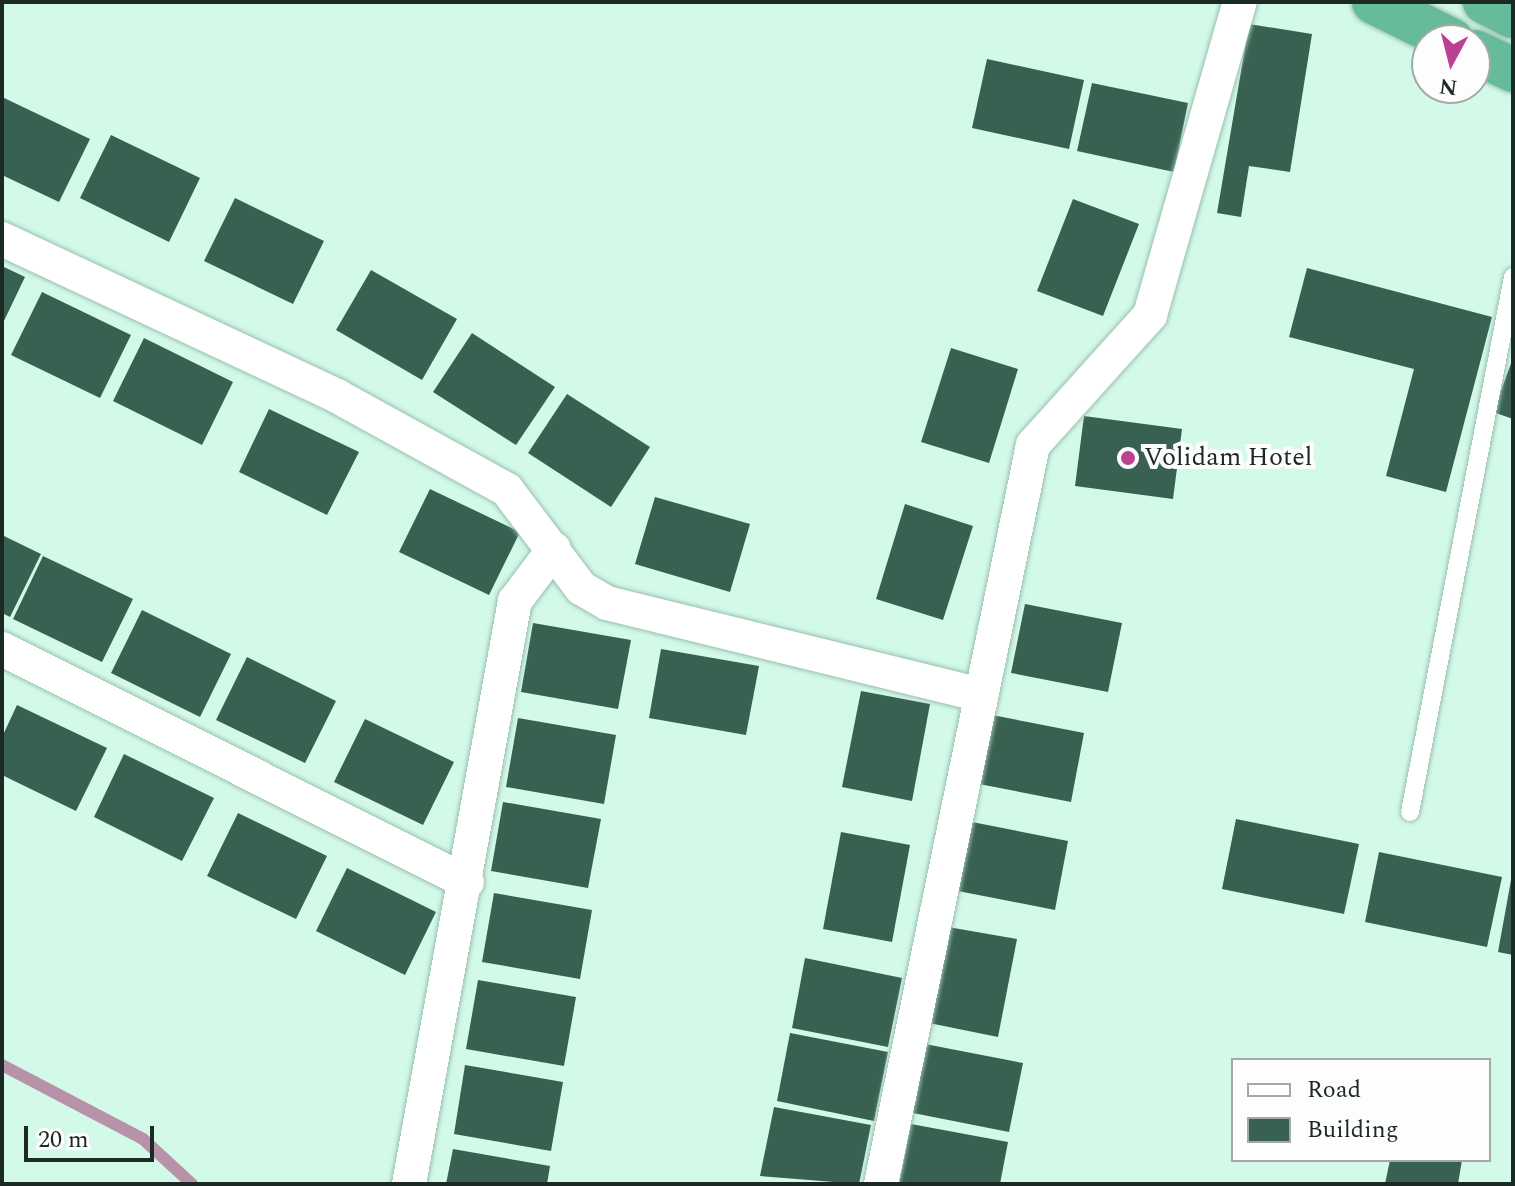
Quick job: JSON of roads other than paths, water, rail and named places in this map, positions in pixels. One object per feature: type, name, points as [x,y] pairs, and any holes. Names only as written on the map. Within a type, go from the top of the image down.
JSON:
[{"type":"highway","points":[[1374,2],[1419,24]]},
{"type":"highway","points":[[1485,2],[1513,16]]},
{"type":"highway","points":[[1491,60],[1513,70]]},
{"type":"street","points":[[881,1184],[977,694],[1033,445],[1150,315],[1240,2]]},
{"type":"street","points":[[2,239],[337,396],[507,490],[581,588],[607,603],[977,694]]},
{"type":"street","points":[[409,1184],[467,882],[515,601],[554,549]]},
{"type":"street","points":[[2,649],[467,882]]},
{"type":"lane","points":[[1410,812],[1513,277]]},
{"type":"waterway","points":[[2,1065],[143,1139],[192,1184]]},
{"type":"place","name":"Volidam Hotel","points":[[1128,458]]}]
